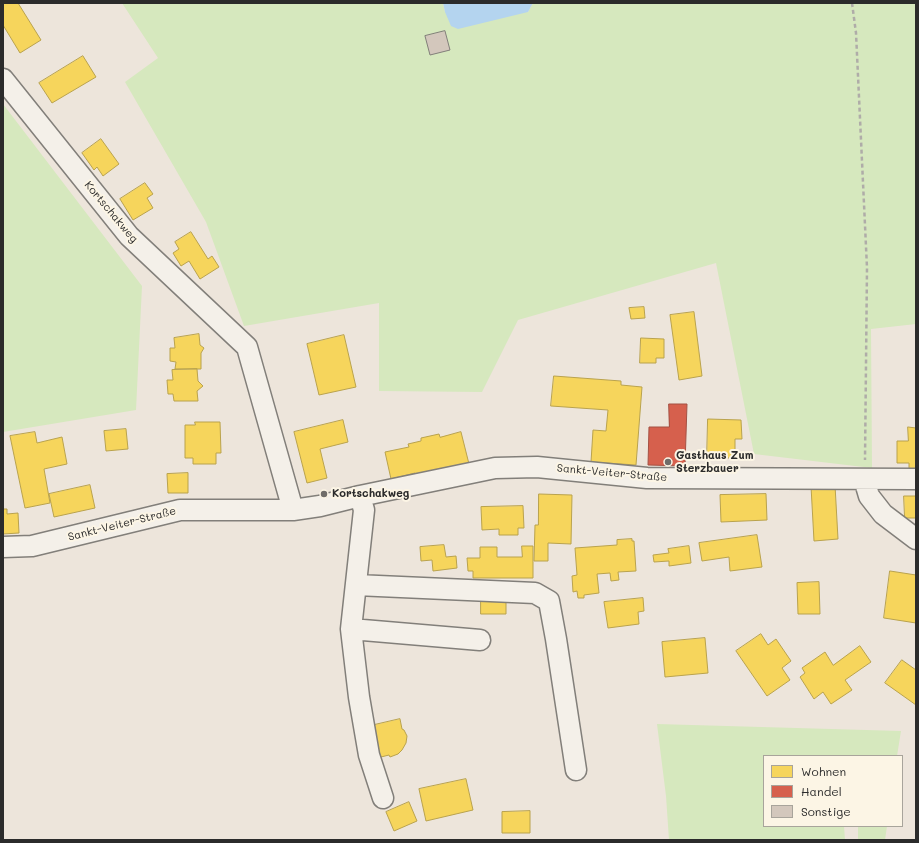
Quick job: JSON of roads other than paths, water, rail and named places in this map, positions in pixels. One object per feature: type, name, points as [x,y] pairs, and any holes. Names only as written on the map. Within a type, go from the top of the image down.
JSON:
[{"type":"street","name":"Kortschakweg","points":[[3,79],[129,236],[247,347],[293,510]]},
{"type":"street","name":"Sankt-Veiter-Straße","points":[[3,547],[32,546],[180,510],[293,510],[320,506],[360,496],[495,468],[537,467],[647,478],[916,479]]},
{"type":"street","points":[[864,479],[869,496],[884,514],[916,538]]},
{"type":"street","points":[[360,496],[364,510],[351,629],[359,697],[369,756],[383,798]]},
{"type":"street","points":[[356,585],[535,593],[549,601],[576,770]]},
{"type":"street","points":[[351,629],[480,640]]},
{"type":"water","points":[[443,3],[533,3],[528,12],[458,29],[451,26]]},
{"type":"place","name":"Gasthaus Zum Sterzbauer","points":[[668,462]]},
{"type":"place","name":"Kortschakweg","points":[[324,494]]}]
